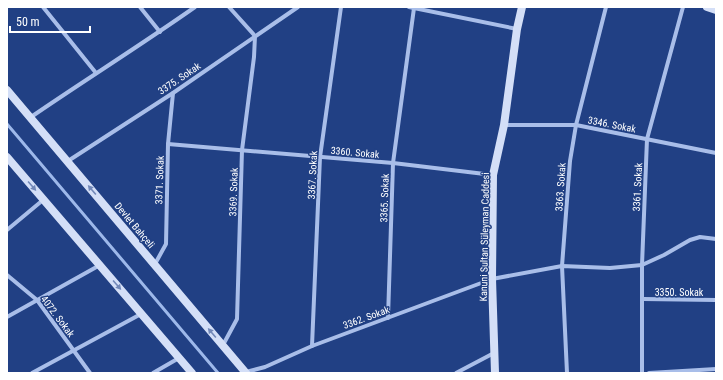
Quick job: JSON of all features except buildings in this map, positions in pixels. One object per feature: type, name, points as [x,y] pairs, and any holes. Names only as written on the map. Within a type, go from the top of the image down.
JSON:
[{"type":"street","points":[[43,7],[96,73]]},
{"type":"street","points":[[140,7],[160,32]]},
{"type":"street","points":[[30,118],[160,32],[195,7]]},
{"type":"street","points":[[229,7],[255,36]]},
{"type":"street","name":"3375. Sokak","points":[[68,161],[173,93],[298,7]]},
{"type":"street","name":"3367. Sokak","points":[[312,346],[320,157],[341,7]]},
{"type":"street","name":"Kanuni Sultan Süleyman Caddesi","points":[[495,373],[492,279],[493,175],[504,125],[517,29],[522,7]]},
{"type":"street","name":"3363. Sokak","points":[[567,373],[562,266],[570,161],[576,125],[606,7]]},
{"type":"street","name":"3361. Sokak","points":[[642,373],[642,265],[648,139],[683,7]]},
{"type":"street","points":[[707,7],[716,10]]},
{"type":"street","points":[[412,8],[517,29]]},
{"type":"street","name":"3365. Sokak","points":[[388,318],[393,163],[412,8]]},
{"type":"street","name":"3369. Sokak","points":[[222,345],[237,320],[242,150],[254,57],[255,36]]},
{"type":"street","name":"Devlet Bahçeli","points":[[7,90],[246,372]]},
{"type":"street","name":"3371. Sokak","points":[[155,265],[166,244],[168,144],[173,93]]},
{"type":"street","name":"3346. Sokak","points":[[504,125],[576,125],[716,153]]},
{"type":"street","name":"3360. Sokak","points":[[168,144],[393,163],[493,175]]},
{"type":"street","points":[[7,157],[192,373]]},
{"type":"street","points":[[7,230],[44,200]]},
{"type":"street","points":[[716,233],[716,239]]},
{"type":"street","name":"3362. Sokak","points":[[246,372],[265,367],[312,346],[492,279],[562,266],[610,268],[642,265],[664,255],[690,240],[700,237],[716,239]]},
{"type":"street","points":[[7,317],[100,265]]},
{"type":"street","name":"4072. Sokak","points":[[7,275],[37,300],[90,373]]},
{"type":"street","name":"3350. Sokak","points":[[643,299],[716,300]]},
{"type":"street","points":[[32,373],[141,314]]},
{"type":"street","points":[[456,373],[494,353]]},
{"type":"street","points":[[153,373],[179,358]]},
{"type":"street","points":[[649,373],[716,368]]},
{"type":"waterway","points":[[7,124],[218,373]]}]
